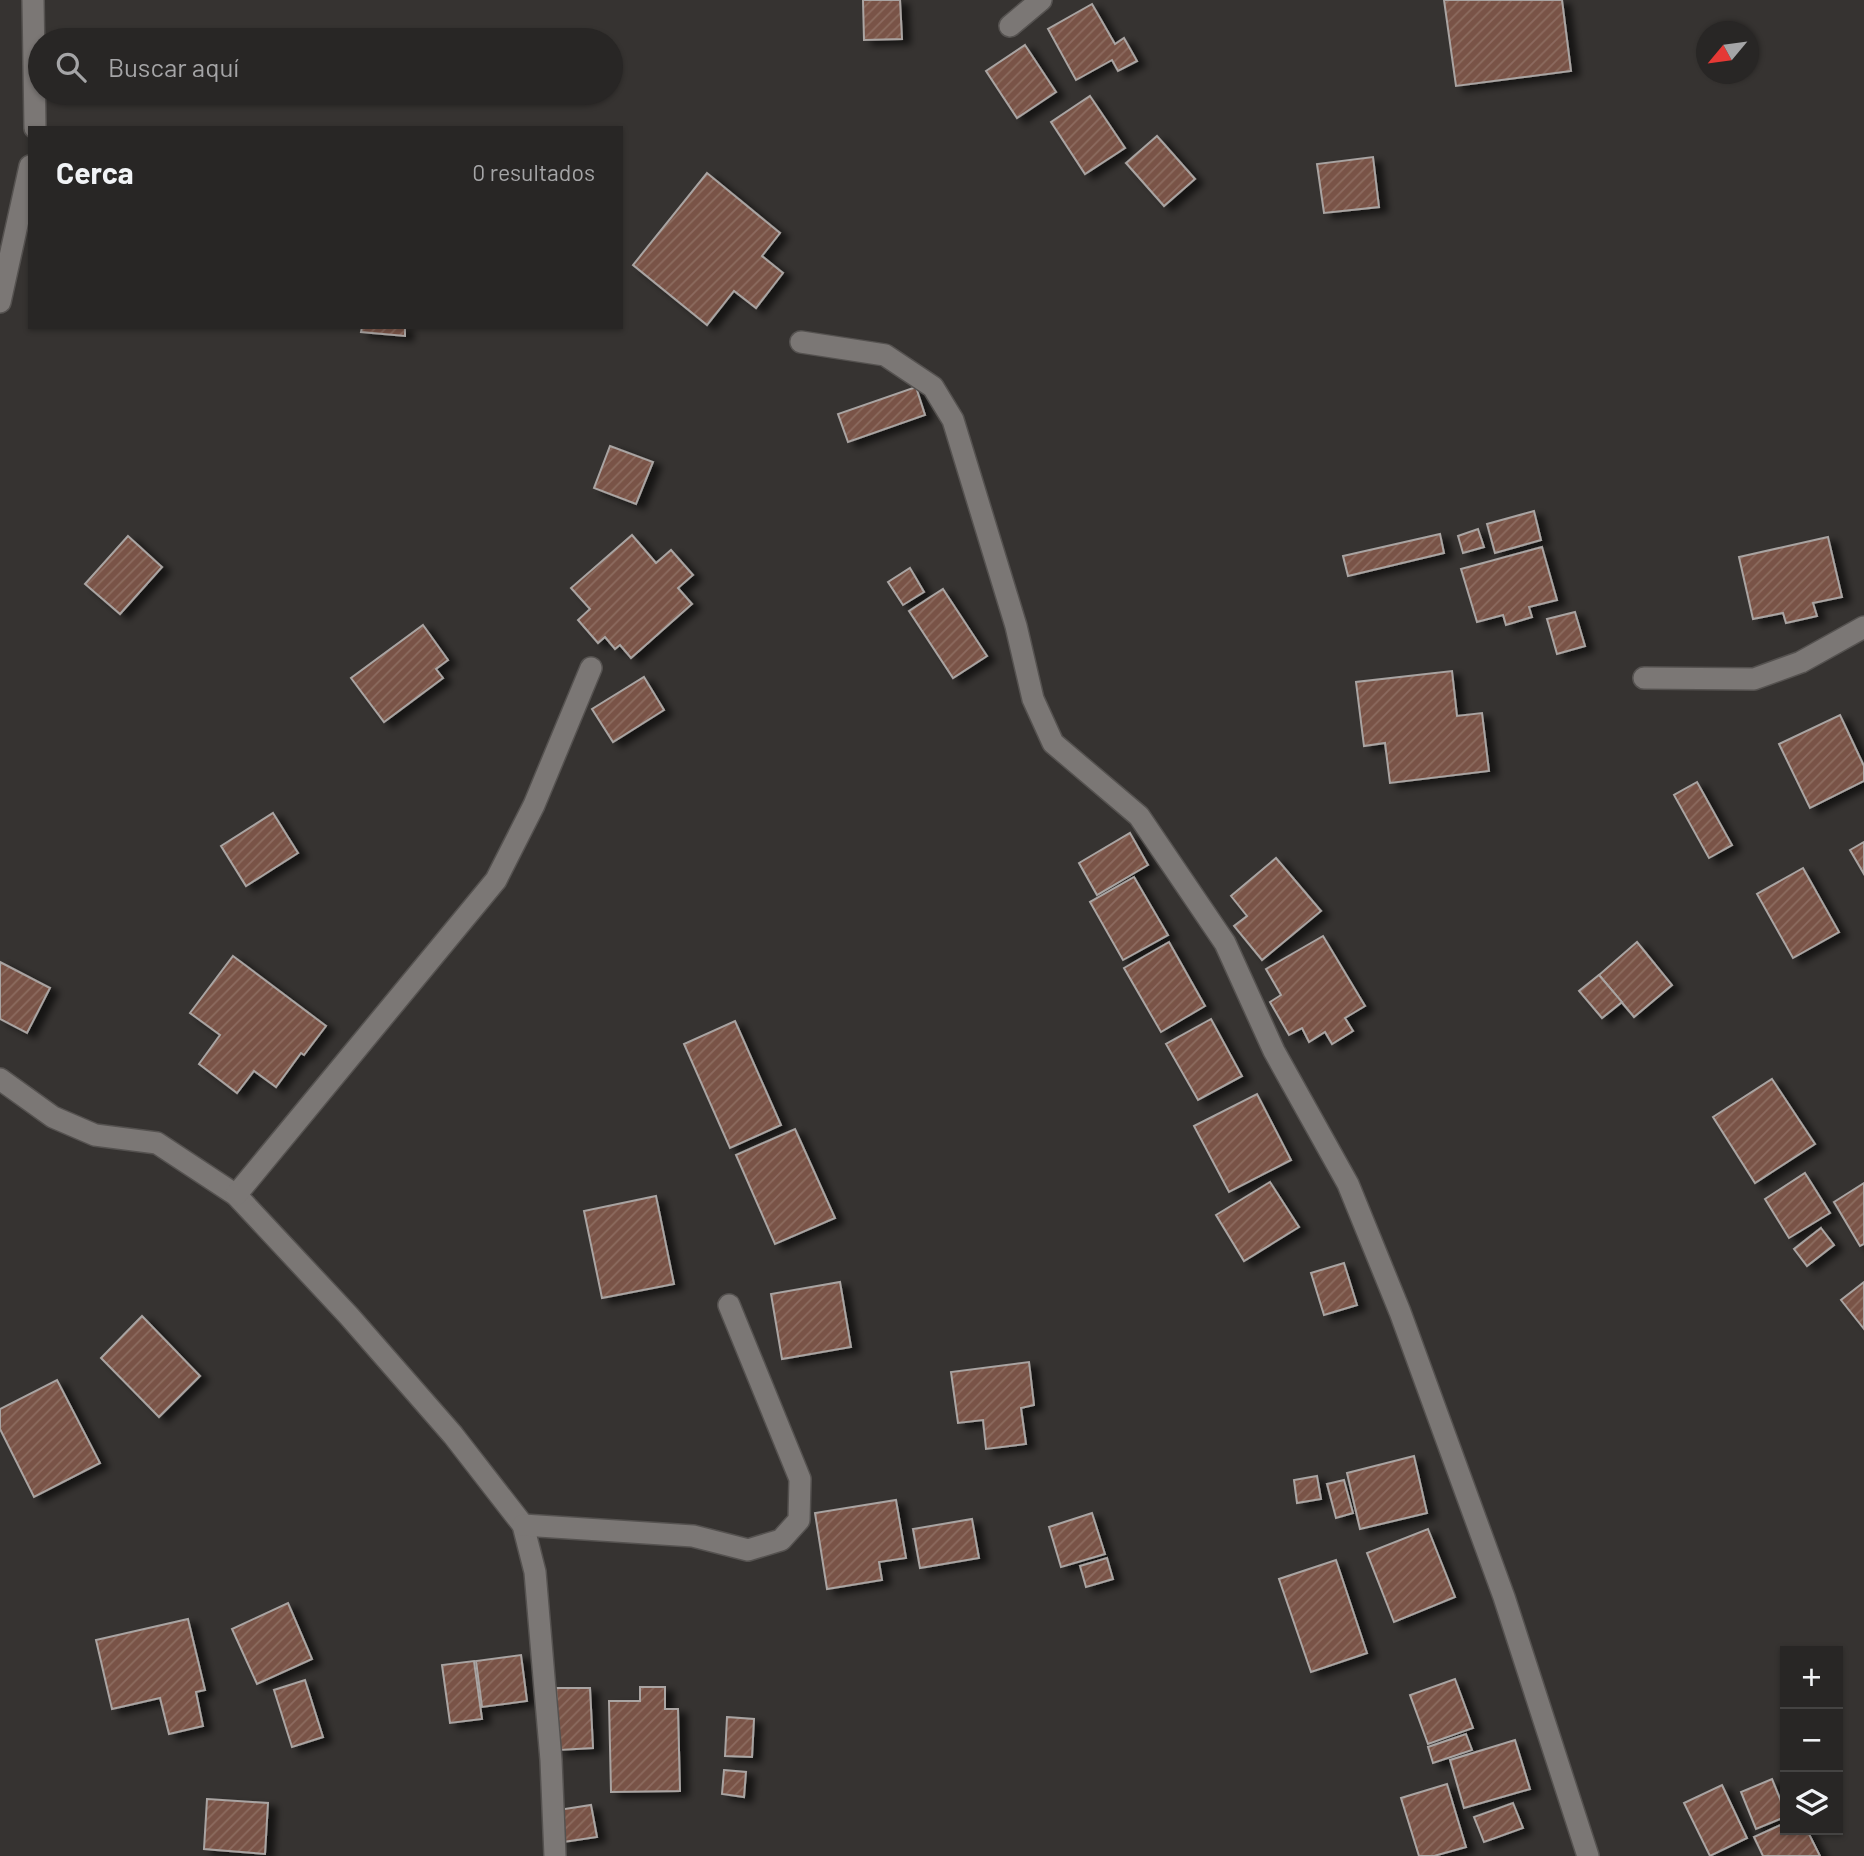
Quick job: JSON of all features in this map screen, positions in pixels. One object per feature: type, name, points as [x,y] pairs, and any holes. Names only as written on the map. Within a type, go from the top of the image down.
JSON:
[{"type":"street","points":[[33,0],[33,28]]},
{"type":"street","points":[[1010,26],[1041,0]]},
{"type":"street","points":[[35,105],[35,126]]},
{"type":"street","points":[[0,302],[28,175]]},
{"type":"street","points":[[801,342],[885,355],[933,387],[953,420],[1016,626],[1033,699],[1053,743],[1139,816],[1226,943],[1275,1051],[1348,1184],[1400,1312],[1504,1597],[1588,1856]]},
{"type":"street","points":[[1644,678],[1754,679],[1801,662],[1864,627]]},
{"type":"street","points":[[236,1195],[496,880],[534,804],[591,668]]},
{"type":"street","points":[[0,1079],[52,1117],[95,1135],[158,1143],[236,1195],[349,1316],[436,1415],[523,1524],[536,1585],[551,1760],[555,1856]]},
{"type":"street","points":[[523,1524],[693,1536],[748,1550],[781,1540],[799,1520],[800,1479],[729,1304]]},
{"type":"building","points":[[863,0],[900,0],[902,39],[864,40]]},
{"type":"building","points":[[1444,0],[1562,0],[1571,71],[1456,86]]},
{"type":"building","points":[[1092,4],[1115,44],[1124,38],[1137,61],[1118,71],[1112,60],[1076,80],[1048,29]]},
{"type":"building","points":[[1025,45],[1056,92],[1017,118],[986,71]]},
{"type":"building","points":[[1090,96],[1125,148],[1085,174],[1051,122]]},
{"type":"building","points":[[1157,136],[1195,179],[1164,206],[1126,163]]},
{"type":"building","points":[[1373,157],[1379,207],[1324,213],[1317,164]]},
{"type":"building","points":[[707,173],[780,233],[762,256],[783,273],[756,308],[734,291],[707,325],[633,265]]},
{"type":"building","points":[[362,329],[405,329],[405,336],[361,332]]},
{"type":"building","points":[[916,387],[925,415],[848,442],[838,414]]},
{"type":"building","points":[[610,446],[653,462],[636,504],[594,488]]},
{"type":"building","points":[[1534,511],[1541,540],[1495,553],[1487,524]]},
{"type":"building","points":[[1478,529],[1484,547],[1463,553],[1458,536]]},
{"type":"building","points":[[1440,534],[1444,553],[1348,576],[1343,556]]},
{"type":"building","points":[[632,535],[656,563],[671,550],[693,575],[678,588],[692,604],[631,658],[620,645],[615,649],[605,637],[598,643],[578,620],[590,609],[571,588]]},
{"type":"building","points":[[128,536],[162,567],[120,614],[85,584]]},
{"type":"building","points":[[1828,537],[1842,597],[1813,603],[1817,616],[1786,623],[1783,613],[1753,619],[1739,557]]},
{"type":"building","points":[[1542,547],[1557,600],[1529,607],[1532,617],[1506,625],[1503,615],[1477,622],[1461,569]]},
{"type":"building","points":[[910,568],[924,592],[903,605],[888,582]]},
{"type":"building","points":[[943,589],[987,656],[953,678],[909,611]]},
{"type":"building","points":[[1575,612],[1585,646],[1557,654],[1547,619]]},
{"type":"building","points":[[423,625],[448,660],[436,669],[443,678],[384,722],[351,678]]},
{"type":"building","points":[[1452,671],[1457,716],[1482,713],[1489,771],[1390,783],[1385,743],[1364,746],[1356,682]]},
{"type":"building","points":[[644,677],[664,710],[613,742],[592,709]]},
{"type":"building","points":[[1840,715],[1864,766],[1864,781],[1810,808],[1779,744]]},
{"type":"building","points":[[1697,782],[1732,845],[1709,858],[1674,795]]},
{"type":"building","points":[[273,813],[298,853],[246,886],[221,846]]},
{"type":"building","points":[[1130,833],[1148,865],[1097,895],[1079,863]]},
{"type":"building","points":[[1864,842],[1864,874],[1850,850]]},
{"type":"building","points":[[1276,858],[1321,911],[1262,960],[1234,926],[1247,916],[1231,896]]},
{"type":"building","points":[[1803,868],[1839,932],[1793,958],[1757,894]]},
{"type":"building","points":[[1134,877],[1168,935],[1123,960],[1090,902]]},
{"type":"building","points":[[1323,936],[1365,1006],[1345,1018],[1353,1031],[1332,1044],[1325,1032],[1309,1042],[1302,1028],[1289,1035],[1270,1002],[1281,995],[1266,969]]},
{"type":"building","points":[[1169,942],[1205,1006],[1161,1032],[1124,968]]},
{"type":"building","points":[[1637,942],[1672,985],[1634,1017],[1599,975]]},
{"type":"building","points":[[233,956],[326,1026],[304,1055],[301,1053],[276,1087],[254,1071],[237,1093],[199,1064],[220,1035],[190,1013]]},
{"type":"building","points":[[0,962],[50,988],[27,1033],[0,1019]]},
{"type":"building","points":[[1599,975],[1622,1002],[1602,1018],[1579,991]]},
{"type":"building","points":[[1211,1019],[1242,1076],[1198,1100],[1166,1044]]},
{"type":"building","points":[[735,1021],[781,1125],[730,1148],[684,1044]]},
{"type":"building","points":[[1772,1079],[1815,1144],[1755,1183],[1713,1117]]},
{"type":"building","points":[[1257,1094],[1291,1160],[1229,1192],[1194,1126]]},
{"type":"building","points":[[795,1129],[835,1218],[775,1244],[736,1155]]},
{"type":"building","points":[[1805,1173],[1830,1213],[1789,1238],[1765,1199]]},
{"type":"building","points":[[1270,1182],[1299,1227],[1244,1261],[1216,1215]]},
{"type":"building","points":[[1864,1183],[1864,1244],[1860,1246],[1834,1202]]},
{"type":"building","points":[[656,1196],[674,1284],[602,1298],[584,1211]]},
{"type":"building","points":[[1821,1228],[1834,1245],[1807,1266],[1794,1249]]},
{"type":"building","points":[[1344,1263],[1357,1305],[1324,1315],[1311,1273]]},
{"type":"building","points":[[840,1282],[851,1347],[782,1359],[771,1294]]},
{"type":"building","points":[[1864,1282],[1864,1329],[1841,1300]]},
{"type":"building","points":[[142,1316],[200,1376],[159,1417],[101,1358]]},
{"type":"building","points":[[1029,1362],[1034,1405],[1021,1408],[1026,1444],[986,1449],[983,1420],[958,1423],[951,1372]]},
{"type":"building","points":[[57,1380],[100,1463],[34,1497],[0,1429],[0,1409]]},
{"type":"building","points":[[1414,1456],[1427,1513],[1360,1529],[1347,1473]]},
{"type":"building","points":[[1317,1476],[1321,1499],[1297,1503],[1294,1480]]},
{"type":"building","points":[[1344,1480],[1353,1513],[1336,1518],[1327,1484]]},
{"type":"building","points":[[896,1500],[906,1558],[879,1562],[882,1580],[827,1589],[815,1513]]},
{"type":"building","points":[[1092,1513],[1105,1554],[1061,1567],[1049,1527]]},
{"type":"building","points":[[972,1519],[979,1558],[920,1568],[913,1529]]},
{"type":"building","points":[[1428,1529],[1455,1597],[1394,1622],[1367,1553]]},
{"type":"building","points":[[1107,1558],[1113,1579],[1086,1587],[1080,1566]]},
{"type":"building","points":[[1336,1560],[1367,1653],[1311,1672],[1279,1579]]},
{"type":"building","points":[[288,1603],[312,1659],[257,1684],[232,1629]]},
{"type":"building","points":[[188,1619],[205,1690],[196,1692],[203,1726],[169,1734],[160,1698],[112,1709],[96,1640]]},
{"type":"building","points":[[521,1655],[527,1701],[482,1707],[476,1661]]},
{"type":"building","points":[[474,1661],[482,1719],[450,1723],[442,1665]]},
{"type":"building","points":[[1455,1679],[1473,1728],[1428,1744],[1410,1695]]},
{"type":"building","points":[[305,1680],[323,1737],[292,1747],[274,1690]]},
{"type":"building","points":[[640,1687],[665,1687],[665,1709],[678,1709],[680,1791],[611,1792],[609,1701],[640,1701]]},
{"type":"building","points":[[556,1688],[590,1688],[593,1748],[559,1750]]},
{"type":"building","points":[[727,1717],[754,1719],[752,1757],[725,1756]]},
{"type":"building","points":[[1466,1734],[1472,1750],[1433,1763],[1428,1747]]},
{"type":"building","points":[[1515,1740],[1530,1789],[1464,1808],[1450,1760]]},
{"type":"building","points":[[724,1770],[746,1772],[744,1797],[722,1794]]},
{"type":"building","points":[[1772,1779],[1780,1799],[1780,1819],[1756,1829],[1741,1792]]},
{"type":"building","points":[[1447,1784],[1466,1847],[1434,1856],[1419,1856],[1401,1798]]},
{"type":"building","points":[[1722,1785],[1747,1838],[1710,1856],[1684,1803]]},
{"type":"building","points":[[207,1799],[268,1803],[265,1854],[204,1849]]},
{"type":"building","points":[[1513,1803],[1523,1828],[1484,1842],[1474,1817]]},
{"type":"building","points":[[591,1805],[597,1837],[563,1842],[558,1810]]},
{"type":"building","points":[[1780,1825],[1780,1835],[1810,1835],[1820,1856],[1763,1856],[1754,1837]]}]
